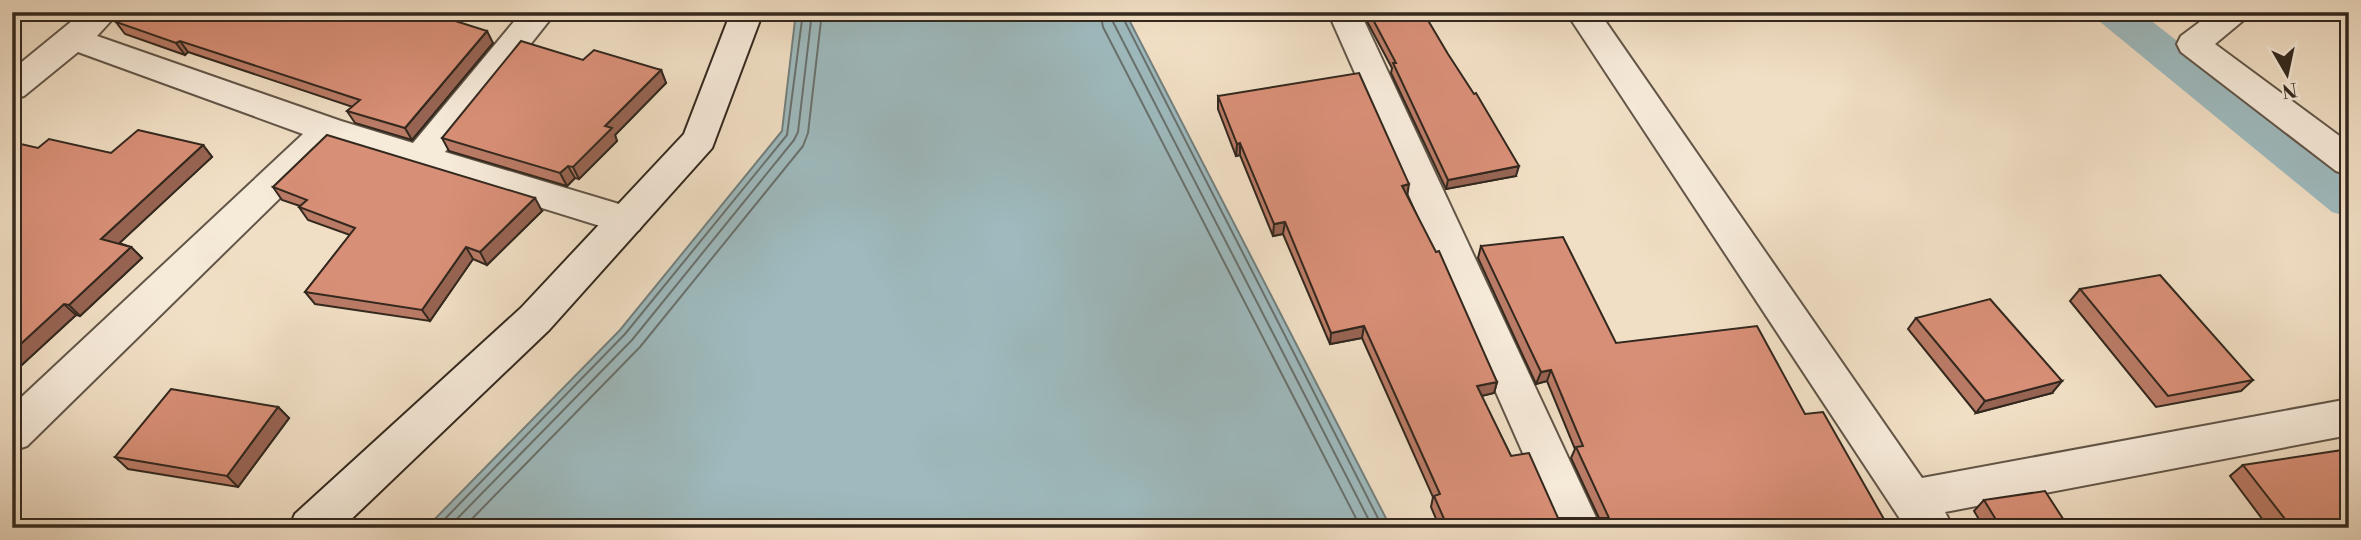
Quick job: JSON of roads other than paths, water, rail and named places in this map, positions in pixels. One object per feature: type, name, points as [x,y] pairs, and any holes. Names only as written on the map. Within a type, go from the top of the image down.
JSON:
[{"type":"street","points":[[12,88],[103,12]]},
{"type":"street","points":[[420,158],[540,12]]},
{"type":"street","points":[[311,528],[535,319],[700,139],[747,12]]},
{"type":"street","points":[[1344,12],[1579,528]]},
{"type":"street","points":[[1582,12],[1921,513],[2349,417]]},
{"type":"street","points":[[2234,12],[2193,44],[2349,162]]},
{"type":"street","points":[[73,39],[329,130],[626,220]]},
{"type":"street","points":[[12,433],[329,130]]},
{"type":"water","points":[[796,12],[1125,12],[1391,528],[426,528],[620,330],[782,131]]},
{"type":"waterway","points":[[2113,12],[2349,200]]}]
